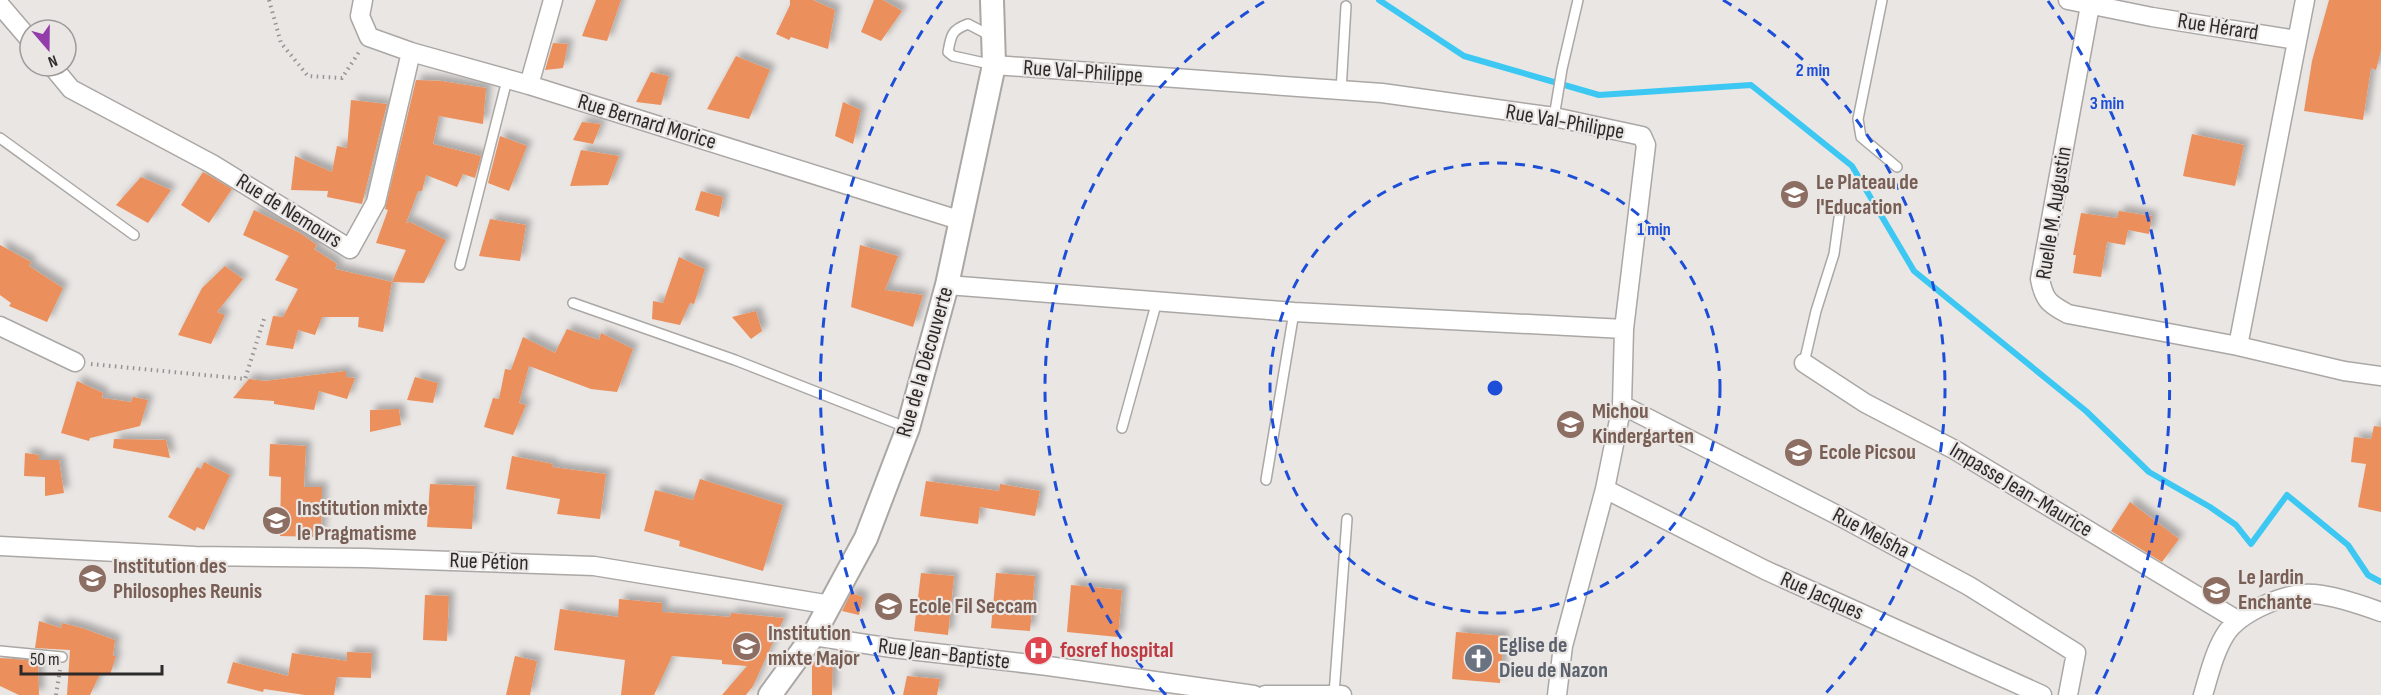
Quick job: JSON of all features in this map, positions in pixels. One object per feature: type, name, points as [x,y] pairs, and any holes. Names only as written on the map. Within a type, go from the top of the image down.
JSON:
[{"type":"street","points":[[363,0],[360,16],[369,37]]},
{"type":"street","points":[[529,85],[553,0]]},
{"type":"street","name":"Rue Hérard","points":[[2068,0],[2091,2],[2152,17],[2297,40]]},
{"type":"street","points":[[2238,346],[2305,0]]},
{"type":"street","name":"Rue de la Découverte","points":[[770,695],[813,636],[866,538],[908,429],[947,285],[994,65],[993,37],[987,2]]},
{"type":"street","name":"Ruelle M. Augustin","points":[[2091,2],[2040,279],[2043,295],[2053,306],[2068,314],[2238,346],[2344,371],[2381,376]]},
{"type":"street","points":[[0,5],[18,26]]},
{"type":"street","name":"Rue Bernard Morice","points":[[369,37],[411,52],[529,85],[962,221]]},
{"type":"street","name":"Rue de Nemours","points":[[62,78],[71,89],[212,164],[350,249],[376,202],[411,52]]},
{"type":"street","name":"Rue Val-Philippe","points":[[994,65],[1382,93],[1554,117],[1642,136],[1646,145],[1624,328],[1622,405],[1605,489],[1563,646],[1557,695]]},
{"type":"street","points":[[947,285],[1294,312],[1624,328]]},
{"type":"street","points":[[0,326],[75,362]]},
{"type":"street","name":"Impasse Jean-Maurice","points":[[1804,363],[1866,403],[1955,450],[2237,620]]},
{"type":"street","name":"Rue Melsha","points":[[1622,405],[1970,586],[2076,653],[2068,695]]},
{"type":"street","name":"Rue Jacques","points":[[1605,489],[1765,570],[2042,695]]},
{"type":"street","name":"Rue Pétion","points":[[0,546],[195,556],[364,558],[594,566],[831,605]]},
{"type":"street","points":[[2203,695],[2218,647],[2237,620],[2291,596],[2314,594],[2381,612]]},
{"type":"street","name":"Rue Jean-Baptiste","points":[[813,636],[1254,695]]},
{"type":"street","points":[[1265,695],[1338,694]]},
{"type":"lane","points":[[1554,117],[1556,98],[1578,0]]},
{"type":"lane","points":[[1882,0],[1858,119],[1861,137],[1897,167]]},
{"type":"lane","points":[[1341,91],[1346,6]]},
{"type":"lane","points":[[993,37],[968,24],[958,27],[951,36],[948,52],[953,56],[994,65]]},
{"type":"lane","points":[[460,265],[507,80]]},
{"type":"lane","points":[[0,138],[134,235]]},
{"type":"lane","points":[[1804,363],[1816,311],[1834,254],[1840,211]]},
{"type":"lane","points":[[1122,429],[1157,302]]},
{"type":"lane","points":[[573,303],[735,360],[908,429]]},
{"type":"lane","points":[[1266,480],[1294,312]]},
{"type":"lane","points":[[1338,694],[1347,519]]},
{"type":"lane","points":[[0,651],[62,657]]},
{"type":"path","points":[[269,0],[281,43],[308,76],[342,78],[369,37]]},
{"type":"path","points":[[75,362],[245,379],[264,319]]},
{"type":"path","points":[[56,695],[62,657]]},
{"type":"building","points":[[596,0],[621,0],[607,41],[582,36]]},
{"type":"building","points":[[790,0],[813,0],[835,10],[828,49],[791,37],[789,40],[776,34],[790,5]]},
{"type":"building","points":[[874,0],[883,0],[902,11],[881,41],[861,32]]},
{"type":"building","points":[[2329,0],[2381,0],[2381,50],[2376,70],[2371,68],[2363,120],[2304,111],[2312,61]]},
{"type":"building","points":[[553,43],[568,44],[563,68],[545,70]]},
{"type":"building","points":[[736,56],[770,70],[749,119],[707,109]]},
{"type":"building","points":[[651,72],[669,76],[661,105],[636,102]]},
{"type":"building","points":[[416,80],[441,81],[486,88],[483,124],[439,116],[433,144],[481,156],[475,178],[463,174],[457,187],[426,175],[422,191],[418,191],[406,223],[410,222],[446,240],[424,283],[392,282],[406,250],[376,243],[388,210],[385,209]]},
{"type":"building","points":[[351,100],[387,104],[362,204],[327,197],[328,191],[291,190],[295,156],[332,172],[337,146],[347,148]]},
{"type":"building","points":[[843,102],[861,110],[853,144],[835,136]]},
{"type":"building","points":[[582,122],[601,124],[593,144],[573,140]]},
{"type":"building","points":[[2192,134],[2244,145],[2235,186],[2183,176]]},
{"type":"building","points":[[500,136],[527,146],[509,191],[488,183]]},
{"type":"building","points":[[581,150],[619,156],[608,185],[570,186]]},
{"type":"building","points":[[203,172],[232,189],[209,223],[181,205]]},
{"type":"building","points":[[141,177],[171,190],[148,223],[116,205]]},
{"type":"building","points":[[701,191],[723,197],[719,217],[695,210]]},
{"type":"building","points":[[254,210],[300,233],[317,245],[314,249],[337,264],[335,269],[392,282],[383,332],[358,327],[359,317],[322,317],[315,335],[298,330],[293,349],[266,345],[273,316],[283,317],[298,289],[275,280],[289,256],[243,235]]},
{"type":"building","points":[[2119,211],[2152,216],[2149,234],[2128,230],[2125,245],[2107,242],[2101,277],[2073,273],[2076,255],[2073,255],[2081,213],[2117,218]]},
{"type":"building","points":[[490,219],[526,225],[520,261],[479,256]]},
{"type":"building","points":[[0,245],[31,262],[29,266],[63,288],[47,322],[9,306],[11,303],[0,295]]},
{"type":"building","points":[[860,245],[898,256],[885,290],[923,295],[913,327],[851,307]]},
{"type":"building","points":[[679,257],[705,269],[694,304],[690,303],[680,325],[652,319],[653,301],[663,303]]},
{"type":"building","points":[[225,266],[243,279],[217,312],[225,315],[211,344],[178,335],[202,288]]},
{"type":"building","points":[[756,311],[762,331],[751,339],[732,317]]},
{"type":"building","points":[[567,329],[599,340],[601,333],[633,349],[617,392],[591,389],[529,366],[519,403],[526,405],[513,435],[484,427],[493,398],[499,399],[505,369],[511,370],[523,337],[555,353]]},
{"type":"building","points":[[346,371],[346,377],[355,378],[347,399],[319,391],[314,410],[274,404],[274,401],[233,398],[249,379],[265,381]]},
{"type":"building","points":[[415,377],[438,383],[433,403],[407,400]]},
{"type":"building","points":[[77,381],[103,393],[102,398],[131,402],[133,397],[148,400],[140,426],[90,438],[89,441],[61,433]]},
{"type":"building","points":[[399,409],[401,425],[370,432],[370,410]]},
{"type":"building","points":[[2374,426],[2381,427],[2381,512],[2358,507],[2366,464],[2351,462],[2354,437],[2371,439]]},
{"type":"building","points":[[114,439],[166,440],[170,458],[113,448]]},
{"type":"building","points":[[270,444],[306,446],[304,487],[322,487],[321,537],[280,536],[281,477],[269,476]]},
{"type":"building","points":[[25,453],[39,455],[39,460],[59,460],[64,493],[45,496],[45,477],[24,476]]},
{"type":"building","points":[[512,456],[553,464],[552,467],[606,474],[600,519],[557,514],[560,499],[506,489]]},
{"type":"building","points":[[204,462],[230,475],[204,530],[197,527],[195,531],[168,517],[197,467],[201,469]]},
{"type":"building","points":[[700,479],[783,505],[763,571],[679,546],[680,541],[644,531],[655,490],[693,500]]},
{"type":"building","points":[[926,481],[999,491],[1000,484],[1040,491],[1035,516],[980,507],[978,524],[920,516]]},
{"type":"building","points":[[430,484],[475,486],[472,529],[427,527]]},
{"type":"building","points":[[2130,502],[2179,539],[2162,562],[2111,531]]},
{"type":"building","points":[[921,573],[954,576],[948,635],[914,631]]},
{"type":"building","points":[[996,573],[1035,576],[1030,631],[991,628]]},
{"type":"building","points":[[1071,585],[1122,590],[1118,637],[1067,632]]},
{"type":"building","points":[[851,593],[863,597],[859,615],[842,611]]},
{"type":"building","points":[[425,595],[449,596],[447,641],[423,640]]},
{"type":"building","points":[[619,599],[662,603],[662,612],[730,617],[731,613],[784,618],[753,686],[746,695],[722,695],[747,666],[722,664],[722,660],[672,656],[654,695],[621,695],[625,660],[554,650],[560,609],[618,617]]},
{"type":"building","points":[[39,621],[61,628],[62,623],[82,628],[115,640],[113,656],[116,656],[110,675],[100,674],[90,695],[67,695],[70,650],[35,648]]},
{"type":"building","name":"Eglise de Dieu de Nazon","points":[[1456,632],[1504,636],[1500,683],[1452,679]]},
{"type":"building","points":[[347,652],[372,653],[371,678],[337,677],[334,695],[305,695],[264,689],[263,692],[227,683],[233,662],[288,676],[292,653],[347,661]]},
{"type":"building","points":[[515,656],[537,661],[530,695],[506,695]]},
{"type":"building","points":[[0,658],[38,661],[39,695],[19,695],[0,686]]},
{"type":"building","points":[[833,661],[832,695],[812,695],[812,662]]},
{"type":"building","points":[[907,676],[940,679],[937,695],[903,695]]},
{"type":"waterway","points":[[1379,0],[1464,56],[1599,95],[1751,85],[1852,166],[1914,271],[2086,411],[2149,472],[2210,507],[2236,525],[2251,544],[2287,495],[2348,545],[2368,575],[2381,582]]},
{"type":"place","name":"Le Plateau de l'Education","points":[[1795,195]]},
{"type":"place","name":"Michou Kindergarten","points":[[1571,424]]},
{"type":"place","name":"Ecole Picsou","points":[[1798,452]]},
{"type":"place","name":"Institution mixte le Pragmatisme","points":[[276,521]]},
{"type":"place","name":"Institution des Philosophes Reunis","points":[[92,579]]},
{"type":"place","name":"Le Jardin Enchante","points":[[2217,590]]},
{"type":"place","name":"Ecole Fil Seccam","points":[[888,606]]},
{"type":"place","name":"Institution mixte Major","points":[[747,646]]},
{"type":"place","name":"fosref hospital","points":[[1039,650]]},
{"type":"place","name":"Eglise de Dieu de Nazon","points":[[1478,658]]}]
